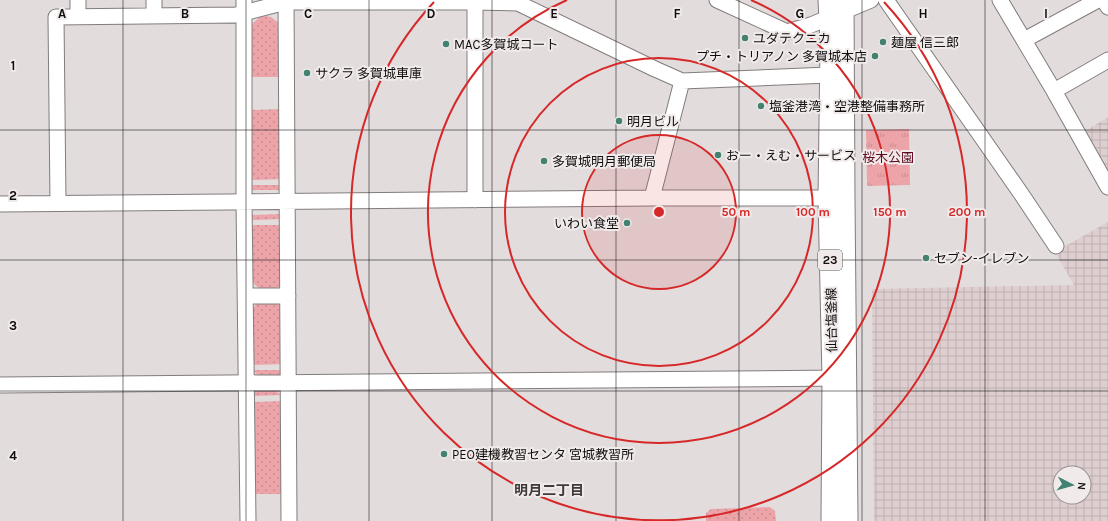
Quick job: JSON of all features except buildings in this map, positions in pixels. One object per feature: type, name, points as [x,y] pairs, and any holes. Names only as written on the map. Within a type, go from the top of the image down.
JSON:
[{"type":"main road","name":"仙台塩釜線","points":[[836,7],[830,75],[837,198]]},
{"type":"main road","name":"仙台塩釜線","points":[[836,7],[840,378],[848,521]]},
{"type":"main road","name":"仙台塩釜線","points":[[831,521],[840,378]]},
{"type":"street","points":[[78,0],[78,16]]},
{"type":"street","points":[[154,0],[154,15]]},
{"type":"street","points":[[717,0],[732,4],[787,32],[811,25],[836,7],[872,0]]},
{"type":"street","points":[[886,0],[1056,246]]},
{"type":"street","points":[[1000,0],[1054,91],[1108,187]]},
{"type":"street","points":[[1024,40],[1098,0]]},
{"type":"street","points":[[1104,0],[1108,7]]},
{"type":"street","points":[[58,203],[56,17],[154,15],[244,7],[286,1],[475,1],[518,3],[655,70],[682,81],[830,75]]},
{"type":"street","points":[[286,1],[289,521]]},
{"type":"street","points":[[475,1],[475,200]]},
{"type":"street","points":[[244,7],[244,202],[248,521]]},
{"type":"street","points":[[1054,91],[1108,60]]},
{"type":"street","points":[[652,198],[682,81]]},
{"type":"street","points":[[0,204],[652,198],[837,198]]},
{"type":"street","points":[[246,296],[288,296]]},
{"type":"street","points":[[0,385],[840,378]]},
{"type":"shaded area","points":[[1108,117],[1108,180],[1082,133]]},
{"type":"shaded area","points":[[1108,222],[1108,521],[874,521],[872,289],[1074,285],[1055,252]]},
{"type":"green space","points":[[260,17],[271,17],[280,24],[283,77],[250,77],[251,25]]},
{"type":"green space","points":[[282,109],[283,179],[251,180],[250,110]]},
{"type":"green space","name":"桜木公園","points":[[909,129],[910,185],[867,186],[866,130]]},
{"type":"green space","points":[[250,185],[283,185],[279,190],[253,190]]},
{"type":"green space","points":[[280,214],[283,219],[250,220],[252,215]]},
{"type":"green space","points":[[250,225],[283,225],[282,283],[274,289],[261,289],[253,283],[251,278]]},
{"type":"green space","points":[[261,301],[277,303],[281,307],[284,364],[251,365],[251,313],[256,304]]},
{"type":"green space","points":[[252,370],[284,370],[280,375],[259,376]]},
{"type":"green space","points":[[255,390],[276,391],[281,395],[252,396]]},
{"type":"green space","points":[[284,401],[286,494],[253,494],[252,402]]},
{"type":"green space","points":[[770,507],[775,511],[776,521],[706,521],[706,513],[711,509]]},
{"type":"place","name":"ユダテクニカ","points":[[745,38]]},
{"type":"place","name":"麺屋 信三郎","points":[[883,42]]},
{"type":"place","name":"MAC多賀城コート","points":[[446,44]]},
{"type":"place","name":"プチ・トリアノン 多賀城本店","points":[[875,56]]},
{"type":"place","name":"サクラ 多賀城車庫","points":[[307,73]]},
{"type":"place","name":"塩釜港湾・空港整備事務所","points":[[761,106]]},
{"type":"place","name":"明月ビル","points":[[619,121]]},
{"type":"place","name":"おー・えむ・サービス","points":[[718,155]]},
{"type":"place","name":"多賀城明月郵便局","points":[[544,161]]},
{"type":"place","name":"いわい食堂","points":[[627,223]]},
{"type":"place","name":"セブン-イレブン","points":[[926,258]]},
{"type":"place","name":"PEO建機教習センタ 宮城教習所","points":[[444,454]]},
{"type":"district","name":"明月二丁目","points":[[549,490]]}]
